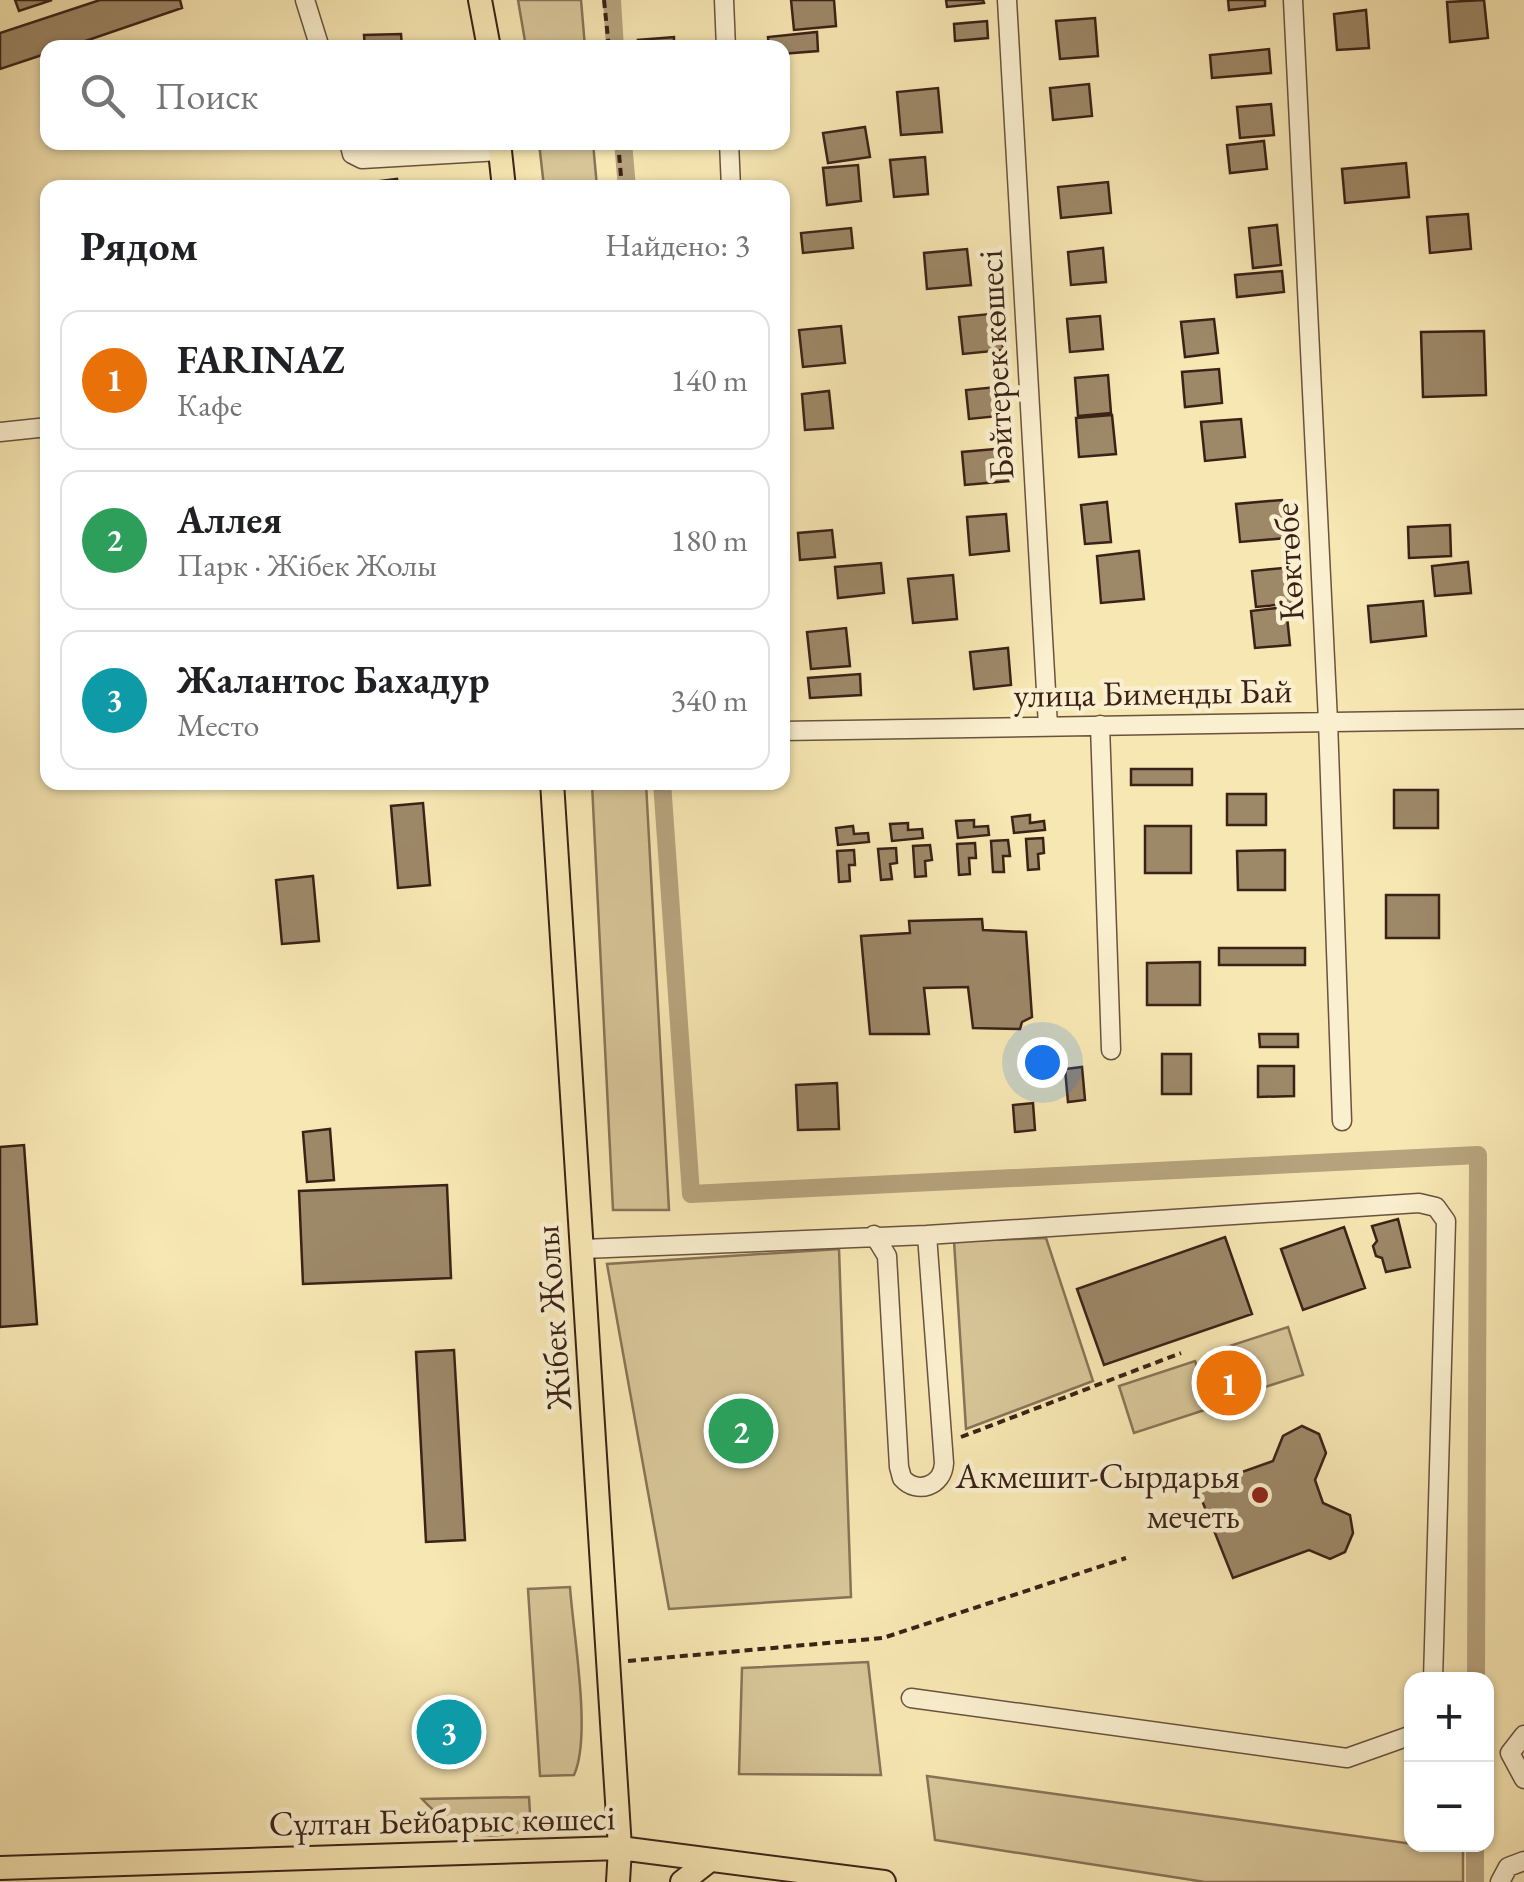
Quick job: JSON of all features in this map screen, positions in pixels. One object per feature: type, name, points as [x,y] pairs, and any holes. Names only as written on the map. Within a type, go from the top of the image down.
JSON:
[{"type":"main road","points":[[480,0],[488,40]]},
{"type":"main road","points":[[499,150],[503,180]]},
{"type":"main road","name":"Жібек Жолы","points":[[553,790],[620,1848]]},
{"type":"main road","points":[[618,1882],[620,1848]]},
{"type":"main road","points":[[620,1848],[626,1882]]},
{"type":"main road","name":"Сұлтан Бейбарыс көшесі","points":[[0,1868],[141,1873],[620,1848],[801,1877],[884,1882]]},
{"type":"main road","points":[[682,1882],[710,1860]]},
{"type":"street","points":[[305,0],[318,40]]},
{"type":"street","points":[[724,0],[726,40]]},
{"type":"street","name":"Бәйтерек көшесі","points":[[1007,0],[1048,726]]},
{"type":"street","name":"Көктөбе","points":[[1292,0],[1328,720],[1342,1121]]},
{"type":"street","points":[[351,150],[362,159],[457,150]]},
{"type":"street","points":[[729,150],[730,180]]},
{"type":"street","points":[[0,432],[40,429]]},
{"type":"street","name":"улица Бименды Бай","points":[[790,732],[1524,719]]},
{"type":"street","points":[[1100,725],[1111,1050]]},
{"type":"street","points":[[583,1249],[926,1234],[1419,1203],[1436,1208],[1446,1220],[1433,1672]]},
{"type":"street","points":[[874,1234],[887,1256],[899,1467],[902,1478],[914,1487],[934,1485],[941,1479],[944,1463],[926,1234]]},
{"type":"street","points":[[911,1698],[1347,1758],[1404,1739]]},
{"type":"street","points":[[1524,1734],[1510,1753],[1524,1779]]},
{"type":"street","points":[[1500,1882],[1508,1866],[1524,1860]]},
{"type":"path","points":[[604,0],[608,40]]},
{"type":"path","points":[[619,150],[621,180]]},
{"type":"path","points":[[956,1439],[1180,1353]]},
{"type":"path","points":[[609,1662],[883,1638],[1126,1558]]},
{"type":"shaded area","points":[[518,0],[581,0],[584,40],[525,40]]},
{"type":"shaded area","points":[[540,150],[594,150],[596,180],[543,180]]},
{"type":"shaded area","points":[[592,790],[646,790],[669,1210],[613,1210]]},
{"type":"shaded area","points":[[1046,1238],[1093,1381],[966,1429],[954,1241]]},
{"type":"shaded area","points":[[839,1249],[851,1597],[669,1609],[607,1264]]},
{"type":"shaded area","points":[[1288,1327],[1303,1375],[1227,1399],[1211,1352]]},
{"type":"shaded area","points":[[1195,1361],[1211,1408],[1134,1433],[1119,1386]]},
{"type":"shaded area","points":[[570,1587],[580,1684],[579,1758],[574,1775],[540,1776],[528,1589]]},
{"type":"shaded area","points":[[868,1662],[881,1775],[739,1774],[742,1668]]},
{"type":"shaded area","points":[[927,1776],[1404,1843],[1404,1852],[1463,1852],[1463,1882],[1205,1882],[935,1840]]},
{"type":"shaded area","points":[[529,1797],[531,1829],[498,1835],[459,1828],[422,1799]]},
{"type":"building","points":[[15,0],[52,0],[19,11]]},
{"type":"building","points":[[100,0],[180,0],[182,8],[88,40],[40,40],[40,56],[0,69],[0,33]]},
{"type":"building","points":[[791,0],[834,0],[836,26],[794,30]]},
{"type":"building","points":[[946,0],[983,0],[984,3],[947,7]]},
{"type":"building","points":[[1228,0],[1265,0],[1265,6],[1229,10]]},
{"type":"building","points":[[1484,0],[1488,38],[1450,42],[1447,2]]},
{"type":"building","points":[[1366,10],[1369,48],[1337,50],[1334,14]]},
{"type":"building","points":[[1095,18],[1098,56],[1060,59],[1056,21]]},
{"type":"building","points":[[987,21],[988,38],[955,41],[954,24]]},
{"type":"building","points":[[817,32],[818,51],[790,53],[790,40],[768,37]]},
{"type":"building","points":[[401,34],[401,40],[364,40],[364,35]]},
{"type":"building","points":[[1269,49],[1271,73],[1212,78],[1210,55]]},
{"type":"building","points":[[1089,84],[1092,116],[1053,120],[1050,88]]},
{"type":"building","points":[[938,88],[942,132],[901,135],[897,92]]},
{"type":"building","points":[[1271,104],[1274,135],[1240,138],[1237,107]]},
{"type":"building","points":[[865,127],[870,157],[828,163],[823,133]]},
{"type":"building","points":[[1264,141],[1267,169],[1230,173],[1227,145]]},
{"type":"building","points":[[925,157],[928,194],[894,197],[890,160]]},
{"type":"building","points":[[1406,163],[1409,197],[1345,203],[1342,169]]},
{"type":"building","points":[[858,165],[861,201],[827,205],[823,168]]},
{"type":"building","points":[[1108,182],[1111,213],[1061,218],[1058,187]]},
{"type":"building","points":[[1468,214],[1471,249],[1430,253],[1427,217]]},
{"type":"building","points":[[1277,225],[1281,265],[1253,268],[1249,228]]},
{"type":"building","points":[[851,228],[853,248],[803,253],[801,233]]},
{"type":"building","points":[[1103,248],[1106,282],[1071,285],[1068,252]]},
{"type":"building","points":[[967,249],[971,285],[927,289],[924,253]]},
{"type":"building","points":[[1282,271],[1284,292],[1237,297],[1235,275]]},
{"type":"building","points":[[1000,313],[1003,350],[963,354],[959,317]]},
{"type":"building","points":[[1100,316],[1103,349],[1070,352],[1067,319]]},
{"type":"building","points":[[1214,319],[1218,353],[1185,357],[1181,322]]},
{"type":"building","points":[[841,326],[845,363],[803,367],[799,330]]},
{"type":"building","points":[[1484,331],[1486,395],[1423,397],[1421,332]]},
{"type":"building","points":[[1219,369],[1222,403],[1185,407],[1182,372]]},
{"type":"building","points":[[1108,375],[1111,413],[1078,416],[1075,378]]},
{"type":"building","points":[[1006,386],[1009,415],[969,419],[966,390]]},
{"type":"building","points":[[829,391],[833,428],[805,430],[802,394]]},
{"type":"building","points":[[1112,415],[1116,454],[1079,457],[1076,418]]},
{"type":"building","points":[[1241,419],[1245,457],[1205,461],[1201,422]]},
{"type":"building","points":[[1006,448],[1009,481],[965,485],[962,452]]},
{"type":"building","points":[[1282,500],[1286,538],[1240,542],[1236,504]]},
{"type":"building","points":[[1107,502],[1111,542],[1085,544],[1081,505]]},
{"type":"building","points":[[1006,514],[1009,551],[970,555],[967,517]]},
{"type":"building","points":[[1450,525],[1451,556],[1409,558],[1408,527]]},
{"type":"building","points":[[832,530],[835,557],[800,560],[798,533]]},
{"type":"building","points":[[1139,551],[1144,599],[1101,603],[1097,556]]},
{"type":"building","points":[[1468,562],[1471,593],[1435,596],[1432,566]]},
{"type":"building","points":[[881,563],[884,593],[838,598],[835,567]]},
{"type":"building","points":[[1293,567],[1296,603],[1256,607],[1252,571]]},
{"type":"building","points":[[953,575],[957,619],[913,623],[908,579]]},
{"type":"building","points":[[1423,601],[1426,636],[1371,642],[1368,606]]},
{"type":"building","points":[[1286,607],[1290,645],[1255,648],[1251,611]]},
{"type":"building","points":[[846,628],[850,666],[811,669],[807,632]]},
{"type":"building","points":[[1008,648],[1011,685],[974,689],[970,652]]},
{"type":"building","points":[[860,674],[861,695],[810,698],[808,678]]},
{"type":"building","points":[[1131,769],[1192,769],[1192,785],[1131,785]]},
{"type":"building","points":[[1394,790],[1438,790],[1438,828],[1394,828]]},
{"type":"building","points":[[1227,794],[1266,794],[1266,825],[1227,825]]},
{"type":"building","points":[[423,803],[430,885],[398,888],[391,806]]},
{"type":"building","points":[[1030,815],[1030,823],[1044,821],[1045,830],[1014,833],[1012,817]]},
{"type":"building","points":[[974,820],[974,827],[988,826],[989,835],[958,838],[956,821]]},
{"type":"building","points":[[908,823],[908,830],[922,829],[923,838],[892,841],[890,824]]},
{"type":"building","points":[[853,826],[854,834],[868,833],[869,842],[838,845],[836,828]]},
{"type":"building","points":[[1145,826],[1191,826],[1191,873],[1145,873]]},
{"type":"building","points":[[1043,838],[1039,869],[1028,870],[1026,839]]},
{"type":"building","points":[[1008,840],[1010,856],[1003,856],[1004,872],[993,872],[991,841]]},
{"type":"building","points":[[975,843],[976,858],[969,858],[970,874],[959,875],[957,844]]},
{"type":"building","points":[[930,845],[932,860],[925,861],[926,876],[915,877],[913,846]]},
{"type":"building","points":[[896,848],[897,863],[890,864],[892,879],[881,880],[878,849]]},
{"type":"building","points":[[854,850],[855,865],[849,865],[850,881],[839,882],[837,851]]},
{"type":"building","points":[[1285,850],[1285,890],[1238,890],[1237,851]]},
{"type":"building","points":[[313,876],[319,941],[282,944],[276,880]]},
{"type":"building","points":[[1386,895],[1439,895],[1439,938],[1386,938]]},
{"type":"building","points":[[982,919],[983,930],[1026,932],[1032,1017],[1022,1022],[1020,1029],[973,1028],[968,987],[924,988],[929,1034],[870,1034],[861,936],[910,933],[909,921]]},
{"type":"building","points":[[1219,948],[1305,948],[1305,965],[1219,965]]},
{"type":"building","points":[[1200,962],[1200,1005],[1147,1005],[1147,963]]},
{"type":"building","points":[[1259,1034],[1298,1034],[1298,1047],[1260,1047]]},
{"type":"building","points":[[1162,1054],[1191,1054],[1191,1094],[1162,1094]]},
{"type":"building","points":[[1258,1066],[1294,1066],[1294,1096],[1258,1097]]},
{"type":"building","points":[[1082,1067],[1085,1100],[1068,1102],[1065,1069]]},
{"type":"building","points":[[837,1083],[839,1129],[798,1130],[796,1085]]},
{"type":"building","points":[[1033,1103],[1035,1130],[1015,1132],[1013,1105]]},
{"type":"building","points":[[330,1129],[334,1180],[307,1182],[303,1132]]},
{"type":"building","points":[[24,1145],[37,1324],[0,1327],[0,1147]]},
{"type":"building","points":[[447,1185],[451,1278],[303,1284],[299,1191]]},
{"type":"building","points":[[1398,1219],[1410,1267],[1386,1272],[1382,1258],[1376,1256],[1372,1226]]},
{"type":"building","points":[[1344,1227],[1365,1288],[1303,1310],[1281,1249]]},
{"type":"building","points":[[1225,1237],[1252,1314],[1104,1365],[1077,1289]]},
{"type":"building","points":[[454,1350],[465,1540],[426,1542],[416,1352]]},
{"type":"building","name":"Акмешит-Сырдарья мечеть","points":[[1302,1426],[1319,1434],[1326,1453],[1315,1480],[1323,1503],[1350,1515],[1353,1533],[1345,1552],[1330,1559],[1309,1550],[1233,1578],[1197,1488],[1273,1461],[1283,1436]]},
{"type":"waterway","points":[[612,0],[614,40]]},
{"type":"waterway","points":[[624,150],[626,180]]},
{"type":"waterway","points":[[663,790],[691,1194],[1478,1155],[1476,1672]]},
{"type":"waterway","points":[[1475,1852],[1475,1882]]},
{"type":"place","name":"FARINAZ","points":[[1229,1383]]},
{"type":"place","name":"Аллея","points":[[741,1431]]},
{"type":"place","name":"Акмешит-Сырдарья мечеть","points":[[1260,1495]]},
{"type":"place","name":"Жалантос Бахадур","points":[[449,1732]]}]
